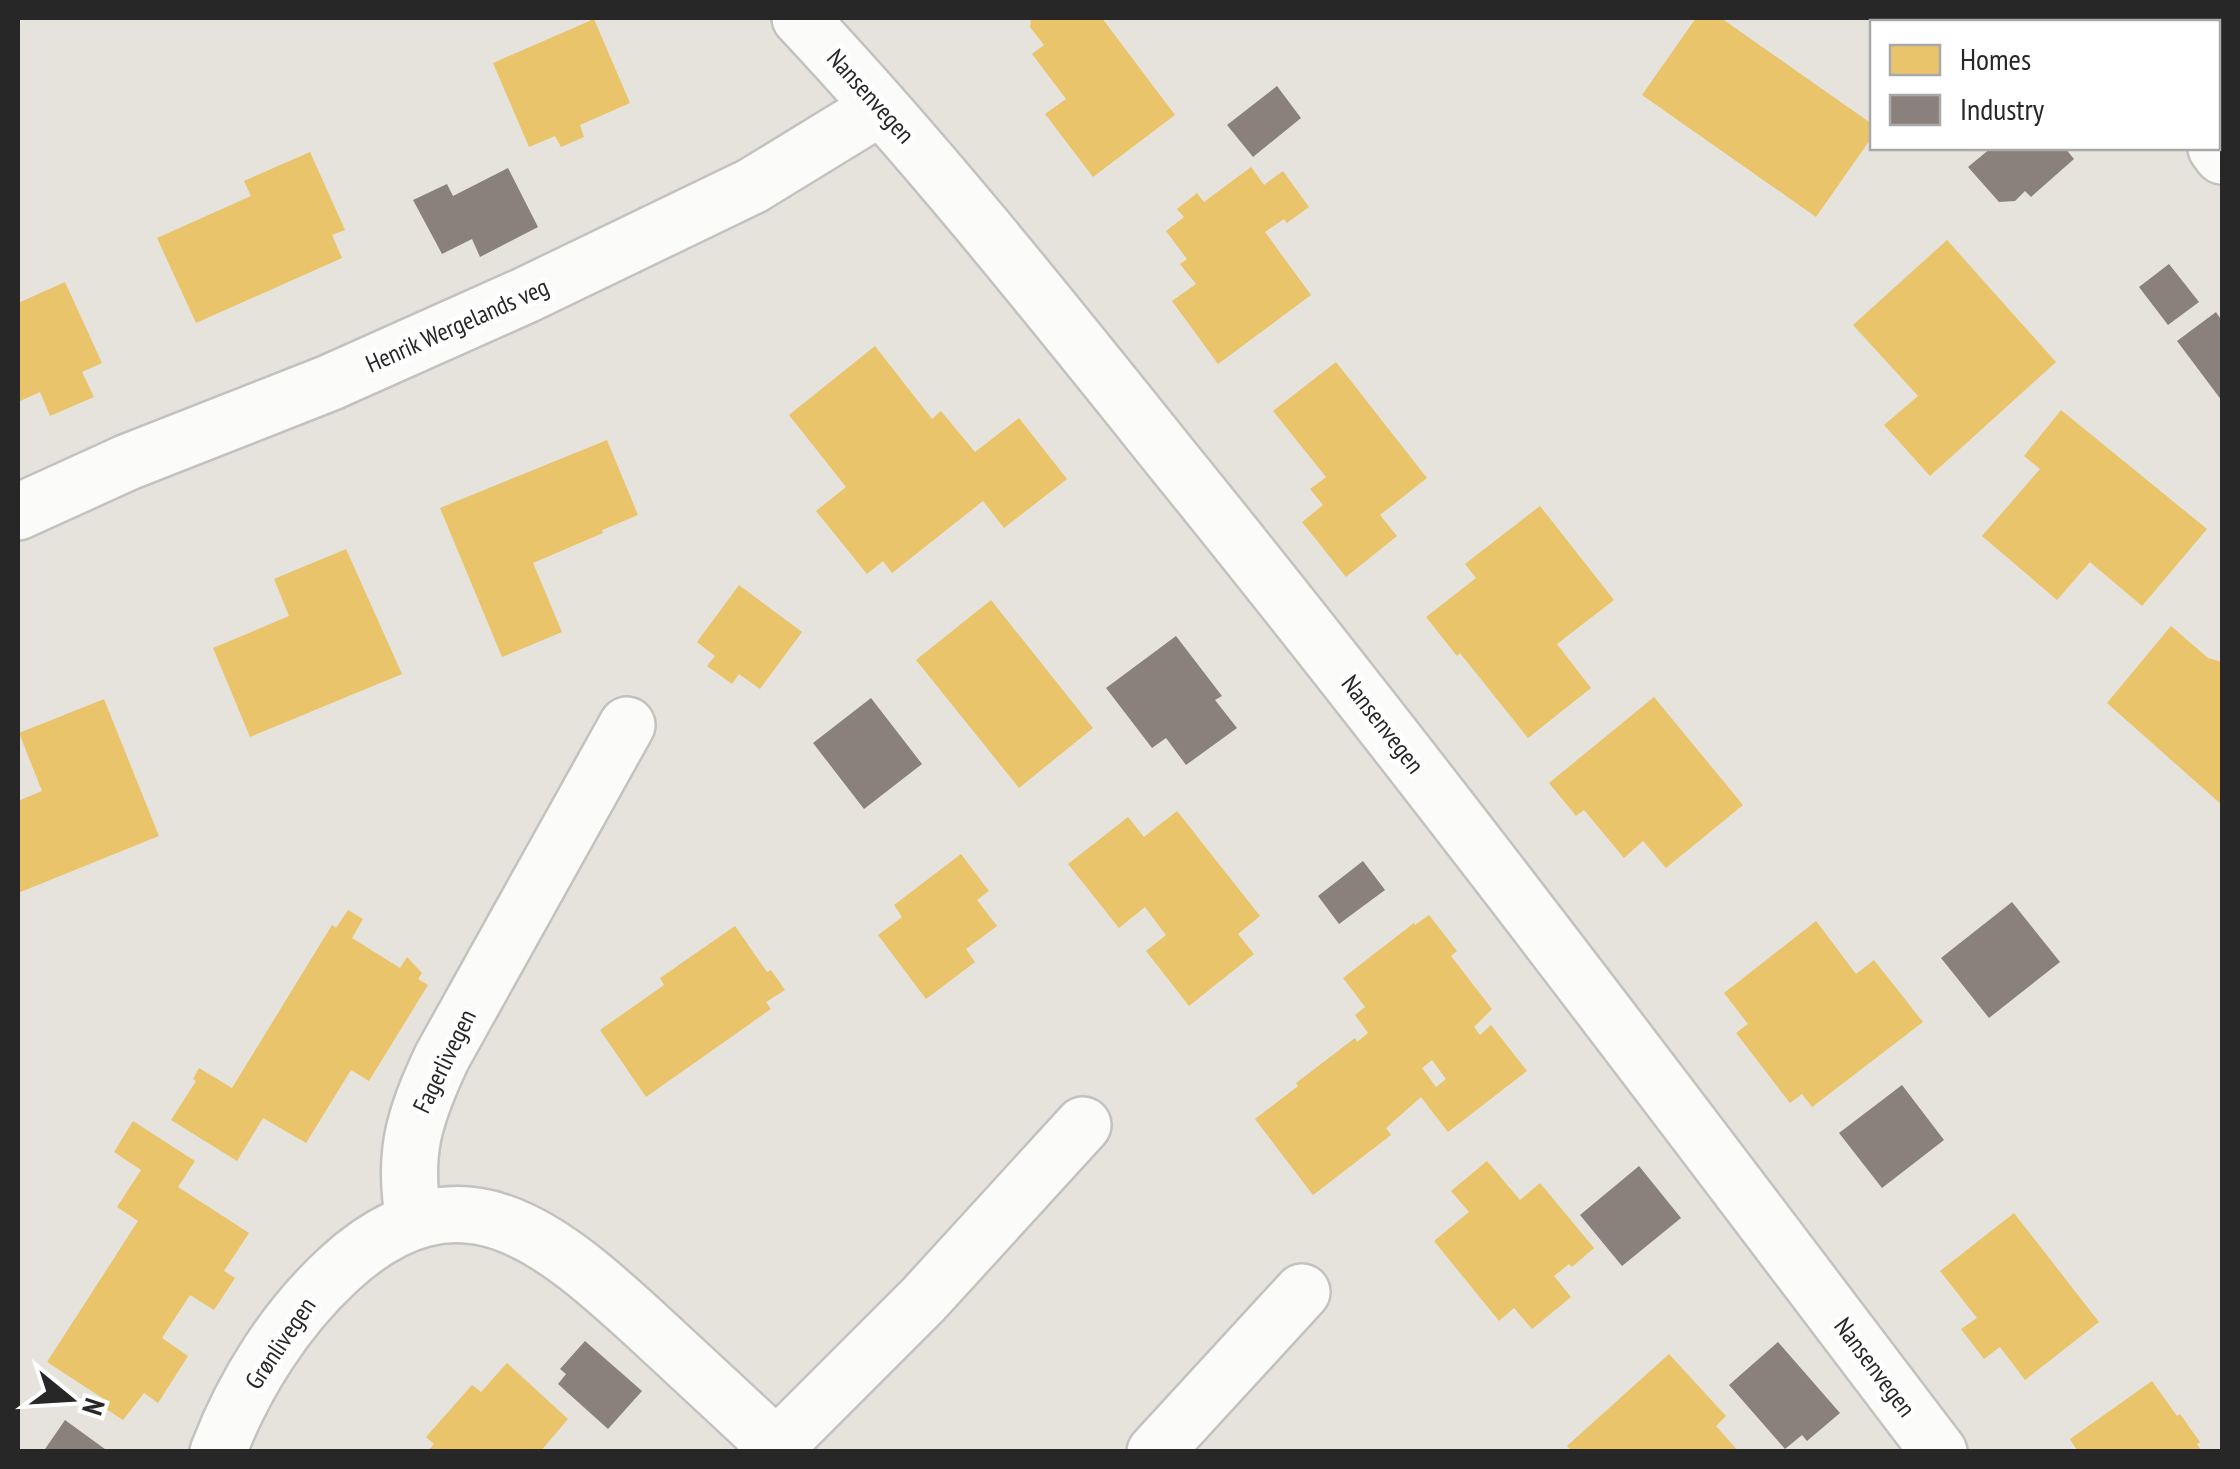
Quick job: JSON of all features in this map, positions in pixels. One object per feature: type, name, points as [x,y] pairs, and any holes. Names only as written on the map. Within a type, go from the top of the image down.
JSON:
[{"type":"street","name":"Nansenvegen","points":[[800,18],[1026,275],[1322,645],[1940,1452]]},
{"type":"street","name":"Henrik Wergelands veg","points":[[18,512],[526,296],[752,186],[882,107]]},
{"type":"street","name":"Fagerlivegen","points":[[414,1221],[409,1194],[410,1149],[417,1112],[442,1056],[626,725]]},
{"type":"street","points":[[414,1221],[436,1214],[473,1216],[509,1224],[541,1240],[580,1265],[780,1449],[1084,1125]]},
{"type":"street","name":"Grønlivegen","points":[[218,1452],[230,1418],[279,1335],[314,1292],[364,1246],[400,1224],[414,1221]]},
{"type":"street","points":[[1155,1452],[1302,1292]]},
{"type":"building: Homes","points":[[1031,18],[1102,18],[1175,115],[1093,177],[1045,114],[1066,99],[1032,54],[1044,45],[1030,27]]},
{"type":"building: Homes","points":[[1696,18],[1721,18],[1870,123],[1870,140],[1816,217],[1642,95]]},
{"type":"building: Homes","points":[[594,19],[630,103],[580,125],[584,137],[561,147],[555,136],[529,147],[493,63]]},
{"type":"building: Homes","points":[[310,152],[345,230],[332,235],[342,258],[196,323],[157,238],[251,196],[244,181]]},
{"type":"building: Homes","points":[[1251,167],[1264,185],[1283,171],[1309,207],[1287,223],[1284,219],[1265,232],[1311,295],[1218,364],[1172,301],[1196,284],[1180,264],[1187,259],[1166,231],[1184,217],[1177,209],[1197,193],[1204,202]]},
{"type":"building: Homes","points":[[1947,240],[2056,362],[1930,476],[1884,425],[1918,396],[1853,325]]},
{"type":"building: Homes","points":[[65,282],[102,363],[82,372],[94,397],[50,416],[40,392],[18,402],[18,303]]},
{"type":"building: Homes","points":[[875,346],[932,419],[941,411],[975,452],[1019,418],[1067,479],[1004,528],[983,501],[892,573],[883,561],[867,574],[816,511],[846,487],[789,415]]},
{"type":"building: Homes","points":[[1336,362],[1427,478],[1380,515],[1397,536],[1346,577],[1302,522],[1323,505],[1310,489],[1326,477],[1273,411]]},
{"type":"building: Homes","points":[[2061,410],[2207,529],[2142,606],[2090,562],[2057,600],[1982,536],[2040,469],[2024,456]]},
{"type":"building: Homes","points":[[607,440],[638,515],[533,563],[562,632],[502,657],[440,508]]},
{"type":"building: Homes","points":[[1540,506],[1614,600],[1557,644],[1591,688],[1528,738],[1426,617],[1476,578],[1465,564]]},
{"type":"building: Homes","points":[[346,549],[402,674],[250,737],[213,648],[289,616],[274,579]]},
{"type":"building: Homes","points":[[739,585],[802,632],[760,689],[739,674],[732,684],[707,666],[715,656],[697,642]]},
{"type":"building: Homes","points":[[991,600],[1093,728],[1019,788],[916,660]]},
{"type":"building: Homes","points":[[2171,626],[2208,658],[2222,662],[2222,805],[2107,703]]},
{"type":"building: Homes","points":[[1654,697],[1743,805],[1666,868],[1643,841],[1624,858],[1584,810],[1576,816],[1549,783]]},
{"type":"building: Homes","points":[[104,699],[159,836],[18,893],[18,801],[42,791],[19,733]]},
{"type":"building: Homes","points":[[1177,811],[1260,916],[1238,934],[1254,954],[1189,1006],[1146,951],[1166,935],[1145,907],[1119,928],[1068,864],[1128,817],[1144,837]]},
{"type":"building: Homes","points":[[961,854],[989,891],[977,900],[997,926],[966,949],[975,962],[926,999],[878,935],[902,917],[894,905]]},
{"type":"building: Homes","points":[[348,910],[363,919],[352,938],[400,968],[407,957],[422,973],[418,979],[428,985],[369,1081],[351,1070],[306,1143],[263,1118],[237,1161],[171,1120],[196,1081],[193,1079],[199,1068],[232,1088],[332,925],[336,928]]},
{"type":"building: Homes","points":[[1429,915],[1457,951],[1451,956],[1492,1009],[1474,1027],[1480,1035],[1491,1025],[1527,1071],[1448,1132],[1421,1097],[1386,1128],[1391,1135],[1313,1195],[1255,1119],[1355,1038],[1357,1042],[1368,1033],[1355,1015],[1365,1007],[1343,978]],"holes":[[[1432,1060],[1446,1079],[1436,1087],[1422,1068]]]},
{"type":"building: Homes","points":[[1816,921],[1856,974],[1874,960],[1923,1022],[1812,1107],[1802,1094],[1790,1103],[1736,1033],[1748,1024],[1724,993]]},
{"type":"building: Homes","points":[[735,926],[767,972],[771,970],[785,990],[766,1002],[771,1009],[646,1097],[600,1030],[664,985],[660,978]]},
{"type":"building: Homes","points":[[133,1121],[195,1161],[178,1187],[249,1233],[224,1271],[235,1278],[214,1310],[190,1295],[162,1338],[188,1356],[158,1403],[144,1393],[123,1420],[106,1409],[110,1403],[47,1362],[138,1221],[117,1207],[141,1170],[114,1152]]},
{"type":"building: Homes","points":[[1487,1161],[1520,1200],[1540,1183],[1594,1248],[1554,1276],[1571,1297],[1532,1329],[1514,1308],[1499,1321],[1434,1241],[1469,1212],[1451,1191]]},
{"type":"building: Homes","points":[[2014,1213],[2099,1322],[2025,1380],[2000,1347],[1984,1359],[1961,1329],[1977,1318],[1940,1271]]},
{"type":"building: Homes","points":[[1669,1354],[1726,1416],[1716,1426],[1739,1452],[1572,1452],[1567,1446]]},
{"type":"building: Homes","points":[[507,1363],[568,1419],[540,1452],[427,1452],[434,1444],[426,1437],[472,1385],[481,1392]]},
{"type":"building: Homes","points":[[2152,1381],[2200,1442],[2197,1444],[2202,1452],[2078,1452],[2070,1439]]},
{"type":"building: Industry","points":[[1277,86],[1301,118],[1253,157],[1227,125]]},
{"type":"building: Industry","points":[[1989,150],[2067,150],[2074,159],[2031,197],[2025,191],[2015,201],[1999,202],[1968,167]]},
{"type":"building: Industry","points":[[508,168],[538,227],[480,257],[472,239],[442,254],[413,200],[447,184],[453,196]]},
{"type":"building: Industry","points":[[2169,264],[2199,302],[2168,325],[2139,287]]},
{"type":"building: Industry","points":[[2216,312],[2222,321],[2222,401],[2177,341]]},
{"type":"building: Industry","points":[[1176,636],[1222,696],[1215,700],[1237,728],[1186,765],[1166,738],[1152,748],[1106,688]]},
{"type":"building: Industry","points":[[871,698],[922,764],[864,809],[813,743]]},
{"type":"building: Industry","points":[[1363,861],[1385,890],[1339,924],[1318,896]]},
{"type":"building: Industry","points":[[2012,902],[2060,962],[1989,1018],[1941,958]]},
{"type":"building: Industry","points":[[1902,1085],[1944,1140],[1882,1188],[1839,1133]]},
{"type":"building: Industry","points":[[1639,1166],[1681,1218],[1622,1266],[1580,1215]]},
{"type":"building: Industry","points":[[585,1341],[642,1391],[608,1429],[558,1384],[566,1374],[560,1369]]},
{"type":"building: Industry","points":[[1778,1342],[1840,1413],[1807,1441],[1802,1435],[1785,1449],[1729,1385]]},
{"type":"building: Industry","points":[[65,1420],[109,1452],[43,1452]]}]
